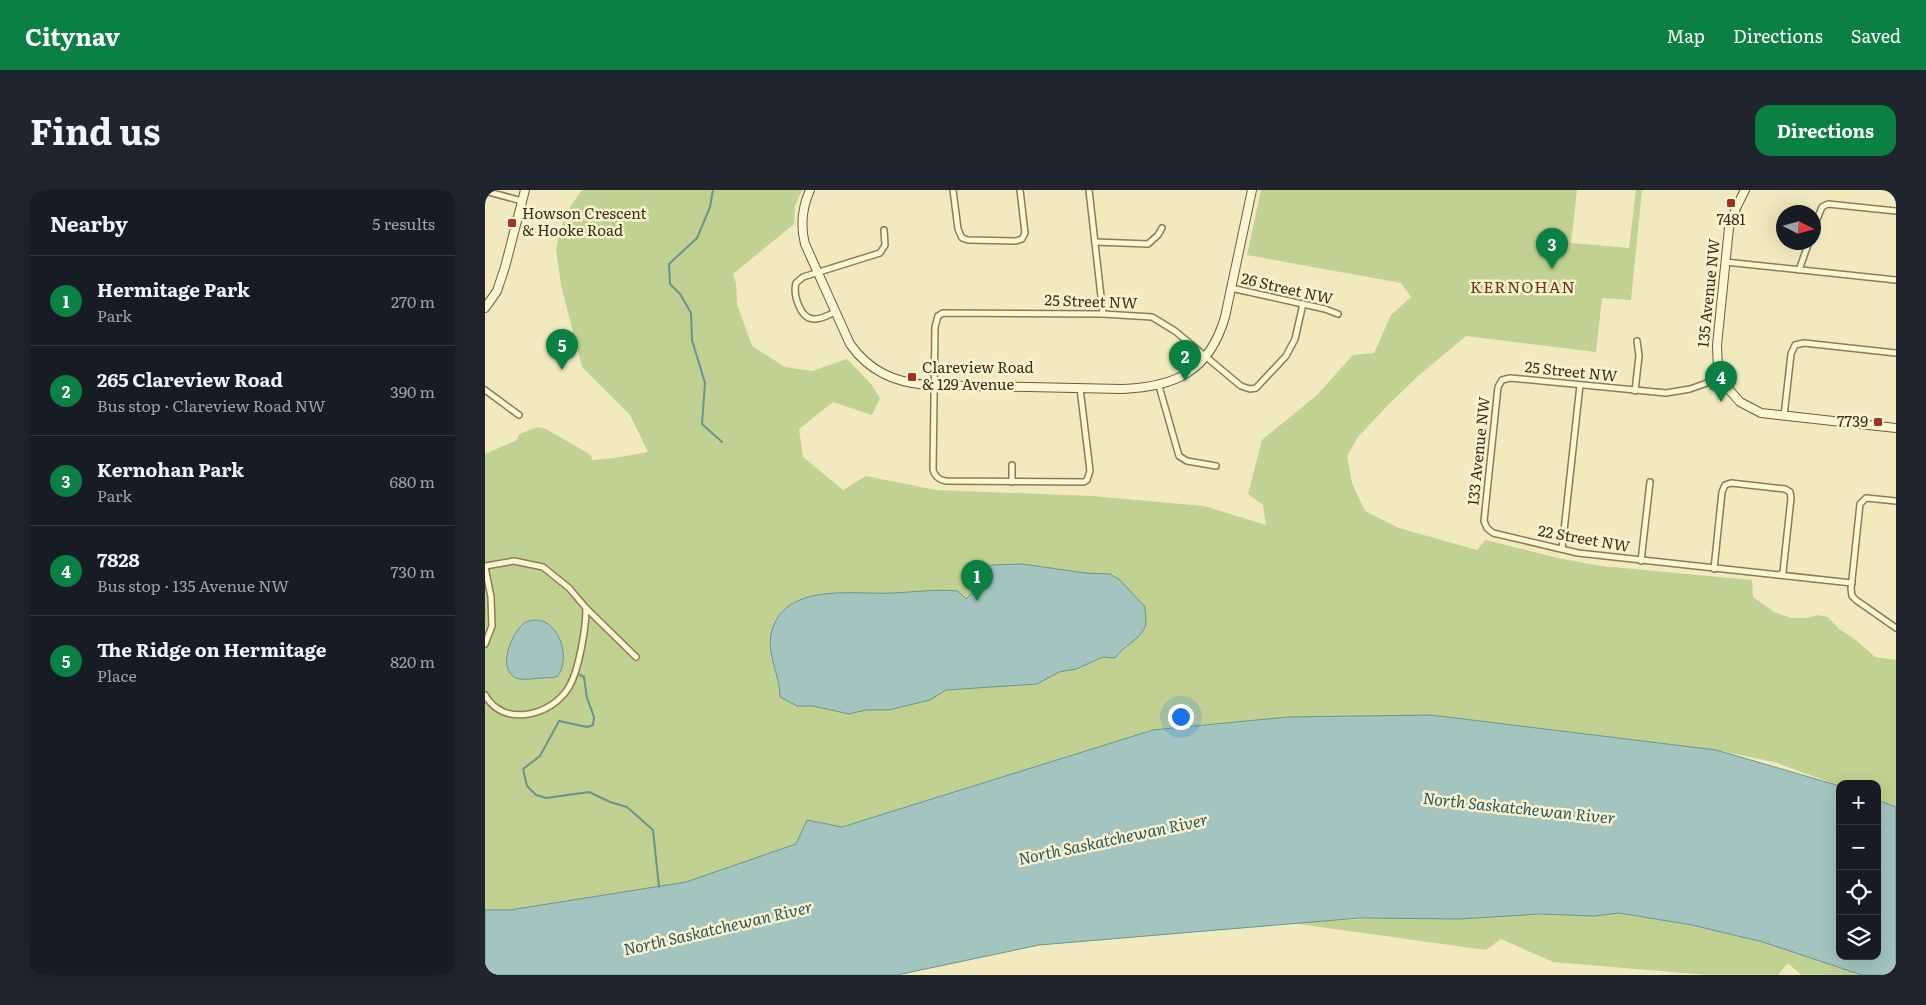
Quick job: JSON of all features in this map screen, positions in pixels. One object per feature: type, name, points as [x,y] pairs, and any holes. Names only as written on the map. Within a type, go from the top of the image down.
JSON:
[{"type":"street","points":[[485,308],[497,291],[525,190]]},
{"type":"street","points":[[809,190],[804,205],[802,228],[805,244],[850,344],[860,357],[873,368],[895,380],[934,385],[1122,389],[1159,386],[1187,373],[1205,356],[1216,340],[1222,326],[1252,190]]},
{"type":"street","points":[[953,190],[958,229],[962,238],[968,240],[1013,241],[1022,238],[1025,230],[1021,190]]},
{"type":"street","points":[[1089,190],[1103,314]]},
{"type":"street","name":"135 Avenue NW","points":[[1745,190],[1733,216],[1725,262],[1716,353],[1721,378],[1734,396],[1754,410],[1784,416],[1896,428]]},
{"type":"street","points":[[485,191],[523,201]]},
{"type":"street","points":[[1821,210],[1825,205],[1831,203],[1896,211]]},
{"type":"street","points":[[1095,242],[1148,244],[1163,228]]},
{"type":"street","points":[[835,312],[814,319],[808,317],[802,312],[795,295],[796,283],[803,277],[880,253],[885,245],[884,230]]},
{"type":"street","points":[[1799,270],[1806,250]]},
{"type":"street","points":[[1725,262],[1896,280]]},
{"type":"street","name":"26 Street NW","points":[[1231,288],[1338,314]]},
{"type":"street","name":"25 Street NW","points":[[934,385],[935,327],[938,316],[948,312],[1103,314],[1153,318],[1175,330],[1241,386],[1250,389],[1259,386],[1289,351],[1295,339],[1303,304]]},
{"type":"street","name":"25 Street NW","points":[[1635,391],[1639,356],[1637,340]]},
{"type":"street","points":[[1784,416],[1791,354],[1795,345],[1804,343],[1896,353]]},
{"type":"street","name":"25 Street NW","points":[[1504,379],[1510,378],[1660,393],[1682,391],[1721,378]]},
{"type":"street","name":"133 Avenue NW","points":[[1487,528],[1484,521],[1498,387],[1504,379]]},
{"type":"street","points":[[934,385],[933,470],[937,478],[946,481],[1077,483],[1087,480],[1090,471],[1081,388]]},
{"type":"street","points":[[1562,550],[1580,385]]},
{"type":"street","points":[[1159,386],[1179,456],[1187,461],[1216,466]]},
{"type":"street","points":[[485,390],[519,415]]},
{"type":"street","points":[[1012,465],[1012,482]]},
{"type":"street","points":[[1641,561],[1650,482]]},
{"type":"street","points":[[1714,569],[1722,492],[1725,485],[1731,483],[1785,489],[1790,492],[1791,498],[1783,572],[1780,575]]},
{"type":"street","points":[[1896,501],[1870,498],[1863,499],[1860,504],[1851,583],[1851,592],[1854,598],[1896,628]]},
{"type":"street","name":"22 Street NW","points":[[1487,528],[1493,533],[1562,550],[1641,561],[1851,583]]},
{"type":"street","points":[[485,644],[492,626],[491,597],[485,567],[514,561],[543,567],[569,588],[586,608],[636,657]]},
{"type":"street","points":[[485,695],[498,711],[511,715],[525,716],[545,708],[557,700],[569,688],[575,672],[582,644],[586,608]]},
{"type":"green space","points":[[582,190],[802,190],[795,206],[794,224],[733,274],[736,283],[737,304],[752,346],[785,367],[812,371],[847,359],[871,384],[880,398],[872,415],[833,402],[799,429],[803,457],[843,490],[866,476],[936,490],[1092,496],[1204,506],[1266,525],[1263,505],[1248,494],[1262,440],[1317,395],[1353,355],[1374,353],[1391,315],[1411,297],[1401,283],[1247,255],[1261,190],[1577,190],[1571,243],[1629,248],[1636,190],[1642,190],[1631,300],[1602,298],[1596,352],[1466,336],[1418,376],[1358,437],[1347,456],[1352,483],[1365,511],[1399,528],[1477,550],[1485,540],[1558,558],[1601,566],[1752,580],[1753,597],[1774,612],[1791,618],[1807,618],[1818,615],[1828,617],[1839,629],[1856,640],[1875,657],[1896,660],[1896,807],[1881,801],[1881,780],[1836,780],[1836,785],[1774,762],[1716,750],[1431,715],[1288,717],[1153,730],[842,827],[807,820],[796,844],[685,883],[510,910],[485,910],[485,454],[517,440],[519,434],[538,427],[546,429],[591,455],[592,460],[648,452],[630,415],[582,367],[561,285],[556,249],[561,228],[570,207]]},
{"type":"green space","points":[[1619,913],[1692,925],[1763,942],[1862,975],[1801,975],[1788,963],[1778,975],[1707,975],[1553,962],[1501,939],[1486,950],[1291,923],[1405,918]]},
{"type":"water","points":[[1022,564],[1086,573],[1110,574],[1120,580],[1145,607],[1145,627],[1139,636],[1115,658],[1103,657],[1076,669],[1059,672],[1037,684],[946,690],[930,700],[889,710],[866,710],[849,714],[813,706],[797,706],[780,697],[778,679],[771,653],[771,636],[773,627],[782,613],[794,603],[809,597],[826,594],[934,590],[958,591],[966,599],[973,592],[978,572],[992,565]]},
{"type":"water","points":[[534,620],[545,622],[551,626],[559,637],[563,650],[563,664],[560,673],[556,677],[519,679],[510,673],[507,667],[508,651],[514,635],[524,623]]},
{"type":"water","name":"North Saskatchewan River","points":[[1431,715],[1716,750],[1836,785],[1836,960],[1881,960],[1881,801],[1896,807],[1896,975],[1862,975],[1763,942],[1692,925],[1619,913],[1594,916],[1540,914],[1460,919],[1360,918],[1039,945],[897,975],[485,975],[485,910],[510,910],[686,882],[796,844],[807,820],[842,827],[1153,730],[1288,717]]},
{"type":"waterway","points":[[713,190],[710,207],[697,238],[669,264],[670,284],[680,294],[691,313],[692,340],[705,383],[702,424],[722,442]]},
{"type":"waterway","points":[[580,675],[584,677],[587,698],[594,717],[593,725],[587,727],[559,721],[540,756],[523,769],[527,786],[536,795],[546,798],[589,792],[610,802],[627,807],[653,830],[659,887]]},
{"type":"place","name":"7481","points":[[1731,203]]},
{"type":"place","name":"Howson Crescent & Hooke Road","points":[[512,223]]},
{"type":"place","name":"Kernohan Park","points":[[1552,269]]},
{"type":"place","name":"The Ridge on Hermitage","points":[[562,370]]},
{"type":"place","name":"Clareview Road & 129 Avenue","points":[[912,377]]},
{"type":"place","name":"265 Clareview Road","points":[[1185,381]]},
{"type":"place","name":"7828","points":[[1721,402]]},
{"type":"place","name":"7739","points":[[1878,422]]},
{"type":"place","name":"Hermitage Park","points":[[977,601]]},
{"type":"district","name":"KERNOHAN","points":[[1523,287]]}]
